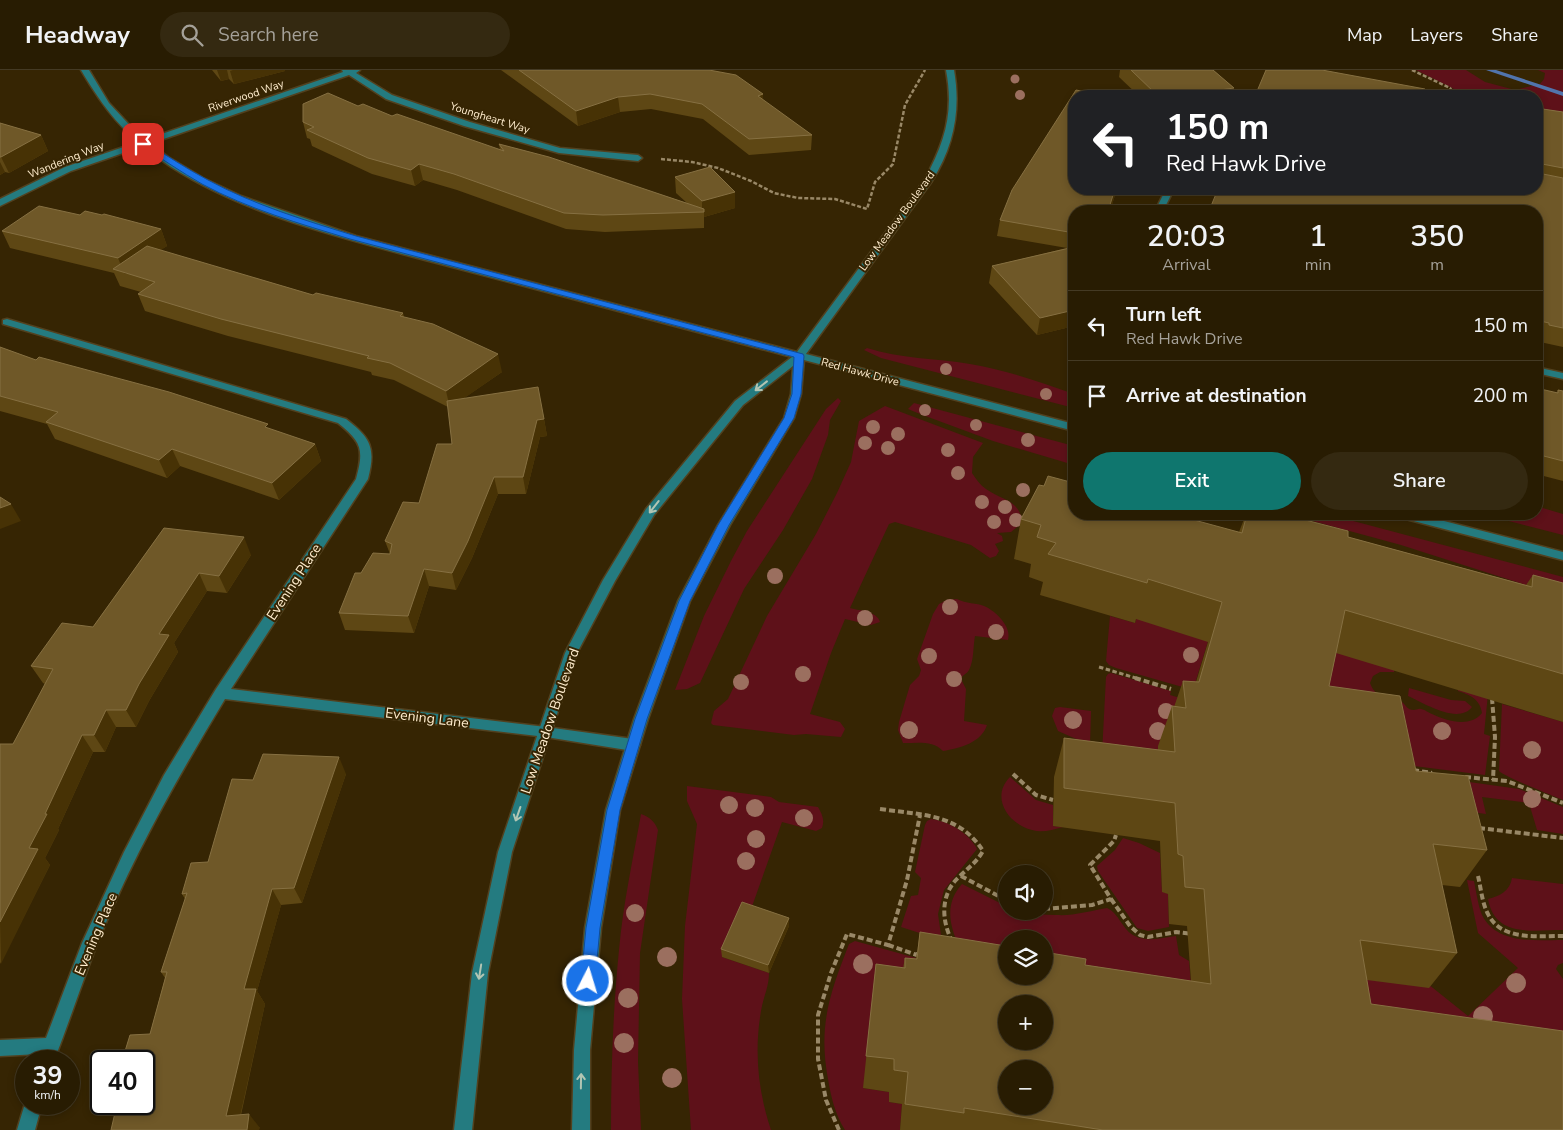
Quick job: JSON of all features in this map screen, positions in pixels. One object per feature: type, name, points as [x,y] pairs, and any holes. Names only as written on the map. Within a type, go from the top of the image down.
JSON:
[{"type":"street","name":"Red Hawk Drive","points":[[85,70],[104,102],[123,125],[143,144],[206,182],[239,198],[308,224],[353,238],[1068,426]]},
{"type":"street","name":"Low Meadow Boulevard","points":[[463,1130],[480,973],[505,852],[571,653],[609,580],[650,512],[739,403],[799,356],[929,179],[942,156],[950,133],[955,109],[954,87],[950,70]]},
{"type":"street","name":"Riverwood Way","points":[[143,144],[350,71]]},
{"type":"street","name":"Youngheart Way","points":[[350,71],[389,97],[467,124],[560,150],[638,158]]},
{"type":"street","name":"Wandering Way","points":[[0,203],[68,169],[143,144]]},
{"type":"street","name":"Evening Place","points":[[8,322],[327,415],[342,421],[359,435],[368,459],[362,479],[221,693],[169,779],[129,857],[90,944],[50,1050]]},
{"type":"street","points":[[581,1130],[582,1050],[593,928],[613,810],[633,745],[684,601],[724,525],[789,418],[796,394],[799,356]]},
{"type":"street","points":[[1543,372],[1563,376]]},
{"type":"street","points":[[1425,520],[1563,556]]},
{"type":"street","name":"Evening Lane","points":[[221,693],[546,732],[633,745]]},
{"type":"street","points":[[0,1048],[16,1050]]},
{"type":"street","points":[[26,1130],[31,1115]]},
{"type":"path","points":[[638,158],[692,162],[718,168],[774,193],[798,198],[835,199],[866,209],[875,182],[893,164],[905,105],[925,70]]},
{"type":"path","points":[[1412,70],[1451,90]]},
{"type":"path","points":[[1100,667],[1171,689]]},
{"type":"path","points":[[1492,695],[1495,738],[1493,780]]},
{"type":"path","points":[[1404,769],[1441,774]]},
{"type":"path","points":[[1013,774],[1036,795],[1053,800]]},
{"type":"path","points":[[1460,776],[1507,781],[1563,803]]},
{"type":"path","points":[[880,809],[945,818],[957,823],[979,842],[983,851],[980,858],[950,886],[944,907],[944,921],[954,943]]},
{"type":"path","points":[[888,945],[906,880],[920,815]]},
{"type":"path","points":[[1472,827],[1563,838]]},
{"type":"path","points":[[1116,834],[1114,841],[1090,865],[1092,872],[1130,926],[1140,935],[1148,936],[1176,932],[1201,936]]},
{"type":"path","points":[[961,876],[998,896]]},
{"type":"path","points":[[1478,876],[1488,914],[1498,927],[1510,933],[1563,936]]},
{"type":"path","points":[[1053,908],[1084,906],[1111,899]]},
{"type":"path","points":[[839,1130],[826,1100],[818,1059],[818,1015],[831,973],[847,934],[917,955],[920,947]]},
{"type":"shaded area","points":[[1416,70],[1466,70],[1485,82],[1515,90],[1455,90]]},
{"type":"shaded area","points":[[1538,70],[1563,70],[1563,119],[1543,115],[1543,90],[1515,90],[1540,84],[1544,79],[1545,73]]},
{"type":"shaded area","points":[[867,348],[905,356],[970,364],[1010,373],[1068,392],[1068,406],[881,358],[864,350]]},
{"type":"shaded area","points":[[838,398],[841,401],[830,420],[828,435],[812,479],[783,530],[744,589],[700,683],[687,689],[675,690],[704,616],[747,531],[826,409]]},
{"type":"shaded area","points":[[914,403],[1068,444],[1068,463],[993,441],[908,409]]},
{"type":"shaded area","points":[[885,406],[983,443],[973,457],[972,473],[984,487],[1014,505],[1021,515],[1022,523],[1011,532],[997,533],[1002,536],[1003,541],[995,544],[999,551],[996,556],[990,558],[971,545],[895,522],[889,524],[850,608],[872,614],[880,622],[871,625],[845,619],[810,714],[840,722],[845,729],[841,737],[806,734],[794,735],[713,725],[711,723],[714,711],[728,699],[767,616],[816,534],[837,493],[851,462],[859,421]]},
{"type":"shaded area","points":[[1543,508],[1563,514],[1563,535],[1505,520],[1543,520]]},
{"type":"shaded area","points":[[1309,520],[1349,520],[1563,577],[1563,597],[1401,545]]},
{"type":"shaded area","points":[[957,599],[989,608],[1002,620],[1008,630],[1008,640],[975,636],[971,666],[961,679],[966,689],[964,721],[987,725],[975,740],[950,750],[943,751],[939,747],[924,743],[903,743],[898,730],[899,722],[910,685],[919,676],[921,670],[917,659],[933,614],[939,604],[947,600]]},
{"type":"shaded area","points":[[1138,614],[1210,635],[1193,690],[1116,668],[1109,665],[1106,661],[1110,616],[1135,623]]},
{"type":"shaded area","points":[[1316,639],[1395,666],[1394,672],[1380,672],[1373,676],[1370,683],[1376,693],[1397,699],[1410,709],[1420,709],[1444,719],[1465,722],[1477,718],[1482,713],[1477,701],[1458,691],[1458,685],[1488,694],[1484,734],[1490,736],[1485,775],[1406,765],[1310,725]]},
{"type":"shaded area","points":[[1111,673],[1171,691],[1170,695],[1190,701],[1160,781],[1102,754],[1106,677]]},
{"type":"shaded area","points":[[1409,688],[1451,700],[1465,701],[1472,707],[1466,712],[1458,714],[1441,711],[1408,696]]},
{"type":"shaded area","points":[[1502,704],[1563,722],[1563,800],[1499,771]]},
{"type":"shaded area","points":[[1055,708],[1091,711],[1090,745],[1058,731],[1052,716]]},
{"type":"shaded area","points":[[1010,777],[1036,800],[1053,805],[1053,826],[1063,827],[1047,831],[1036,831],[1023,827],[1009,816],[1004,809],[1002,793],[1004,785]]},
{"type":"shaded area","points":[[1462,781],[1519,789],[1563,807],[1563,834],[1537,830],[1529,803],[1482,797],[1486,814],[1464,811]]},
{"type":"shaded area","points":[[687,786],[771,797],[779,802],[818,807],[823,817],[822,828],[816,831],[782,822],[750,912],[722,957],[769,973],[759,1026],[758,1056],[760,1086],[771,1130],[691,1130],[682,999],[685,926],[697,824],[687,801]]},
{"type":"shaded area","points":[[641,814],[652,820],[658,830],[640,953],[638,1062],[641,1130],[611,1130],[615,995],[619,950]]},
{"type":"shaded area","points":[[931,819],[951,825],[969,838],[977,849],[944,890],[938,914],[941,935],[935,938],[901,927],[911,896],[918,895],[921,878],[915,872],[925,825]]},
{"type":"shaded area","points":[[1123,838],[1160,853],[1162,891],[1168,894],[1169,927],[1148,931],[1137,928],[1098,871],[1097,866],[1115,850]]},
{"type":"shaded area","points":[[1512,878],[1563,884],[1563,930],[1517,929],[1507,926],[1498,920],[1492,912],[1488,899],[1507,890]]},
{"type":"shaded area","points":[[1467,880],[1474,881],[1482,915],[1497,932],[1518,939],[1563,940],[1563,963],[1558,965],[1556,969],[1563,979],[1563,1059],[1327,1025],[1336,976],[1428,984],[1468,1016],[1518,968],[1478,933]]},
{"type":"shaded area","points":[[962,884],[998,902],[998,920],[1053,920],[1053,914],[1075,914],[1107,908],[1114,913],[1134,936],[1147,939],[1176,936],[1179,955],[1189,961],[1193,1007],[1028,985],[1053,985],[1053,930],[998,930],[998,981],[975,978],[953,931],[951,907],[954,895]]},
{"type":"shaded area","points":[[855,941],[920,959],[863,1088],[889,1092],[889,1102],[902,1104],[900,1130],[845,1130],[832,1099],[825,1060],[825,1025],[836,978],[849,944]]},
{"type":"building","points":[[519,70],[709,70],[736,75],[763,94],[758,96],[812,135],[749,139],[702,104],[650,94],[618,97],[576,111]]},
{"type":"building","points":[[1131,70],[1213,70],[1234,88],[1220,90],[1152,90]]},
{"type":"building","points":[[1266,70],[1322,70],[1425,89],[1425,90],[1258,90]]},
{"type":"building","points":[[328,93],[358,106],[363,104],[392,116],[397,114],[504,151],[499,144],[549,157],[704,209],[704,212],[603,215],[564,213],[454,174],[419,164],[411,170],[368,158],[307,130],[314,127],[303,122],[303,104]]},
{"type":"building","points":[[1068,102],[1068,195],[1113,195],[1110,205],[1068,205],[1068,232],[1000,220],[1012,190]]},
{"type":"building","points":[[1543,109],[1563,112],[1563,168],[1543,164]]},
{"type":"building","points":[[0,123],[41,135],[0,157]]},
{"type":"building","points":[[710,167],[735,192],[702,201],[675,177]]},
{"type":"building","points":[[1543,174],[1563,178],[1563,328],[1543,322],[1543,205],[1211,205],[1216,195],[1543,195]]},
{"type":"building","points":[[39,206],[80,215],[85,211],[104,214],[161,229],[118,258],[2,231]]},
{"type":"building","points":[[147,246],[313,295],[316,293],[403,313],[400,316],[433,324],[498,354],[446,391],[390,363],[367,358],[369,356],[221,319],[138,294],[155,282],[113,269]]},
{"type":"building","points":[[1068,248],[1068,311],[1040,318],[992,266]]},
{"type":"building","points":[[0,347],[36,360],[39,357],[169,392],[268,424],[265,427],[315,444],[272,483],[172,449],[159,460],[46,422],[58,412],[0,396]]},
{"type":"building","points":[[538,387],[544,419],[537,420],[523,477],[494,477],[468,541],[452,573],[424,569],[408,616],[339,613],[355,573],[361,573],[373,553],[390,554],[392,544],[385,541],[403,502],[419,503],[437,444],[452,444],[447,401]]},
{"type":"building","points":[[1543,390],[1558,393],[1558,390],[1563,391],[1563,461],[1543,456]]},
{"type":"building","points":[[1048,476],[1068,481],[1068,520],[1194,520],[1242,533],[1245,520],[1305,520],[1348,531],[1348,537],[1532,587],[1533,575],[1563,583],[1563,674],[1345,610],[1329,686],[1400,696],[1416,771],[1468,776],[1487,850],[1433,844],[1457,953],[1360,940],[1371,1004],[1563,1031],[1563,1130],[1103,1130],[1008,1115],[1053,1115],[1053,1060],[998,1060],[998,1113],[964,1108],[964,1113],[905,1104],[908,1072],[894,1070],[894,1059],[866,1056],[876,964],[905,968],[905,958],[917,959],[920,932],[998,945],[998,985],[1053,985],[1053,954],[1086,959],[1085,965],[1211,984],[1204,889],[1185,887],[1183,856],[1178,854],[1175,803],[1064,788],[1064,738],[1175,752],[1172,706],[1186,708],[1183,681],[1199,682],[1222,602],[1148,579],[1147,583],[1048,554],[1056,543],[1037,537],[1041,525],[1021,519],[1039,485],[1044,486]]},
{"type":"building","points":[[0,497],[11,504],[0,508]]},
{"type":"building","points":[[164,528],[244,537],[219,576],[199,573],[159,634],[169,635],[139,684],[126,710],[106,710],[94,735],[82,735],[45,814],[47,814],[29,848],[38,849],[0,922],[0,744],[13,744],[53,669],[31,666],[62,623],[93,627]]},
{"type":"building","points":[[263,754],[339,757],[294,888],[272,889],[244,989],[256,989],[226,1116],[249,1114],[247,1130],[111,1130],[114,1115],[155,1115],[155,1050],[125,1050],[130,1035],[150,1034],[167,972],[161,972],[187,893],[182,894],[191,863],[208,862],[232,779],[253,780]]},
{"type":"building","points":[[742,902],[789,918],[768,965],[721,949]]},
{"type":"waterway","points":[[1489,70],[1563,94]]},
{"type":"route","points":[[143,144],[206,182],[239,198],[308,224],[353,238],[799,356],[796,394],[789,418],[724,525],[684,601],[641,719],[613,810],[593,928],[588,981]]}]
